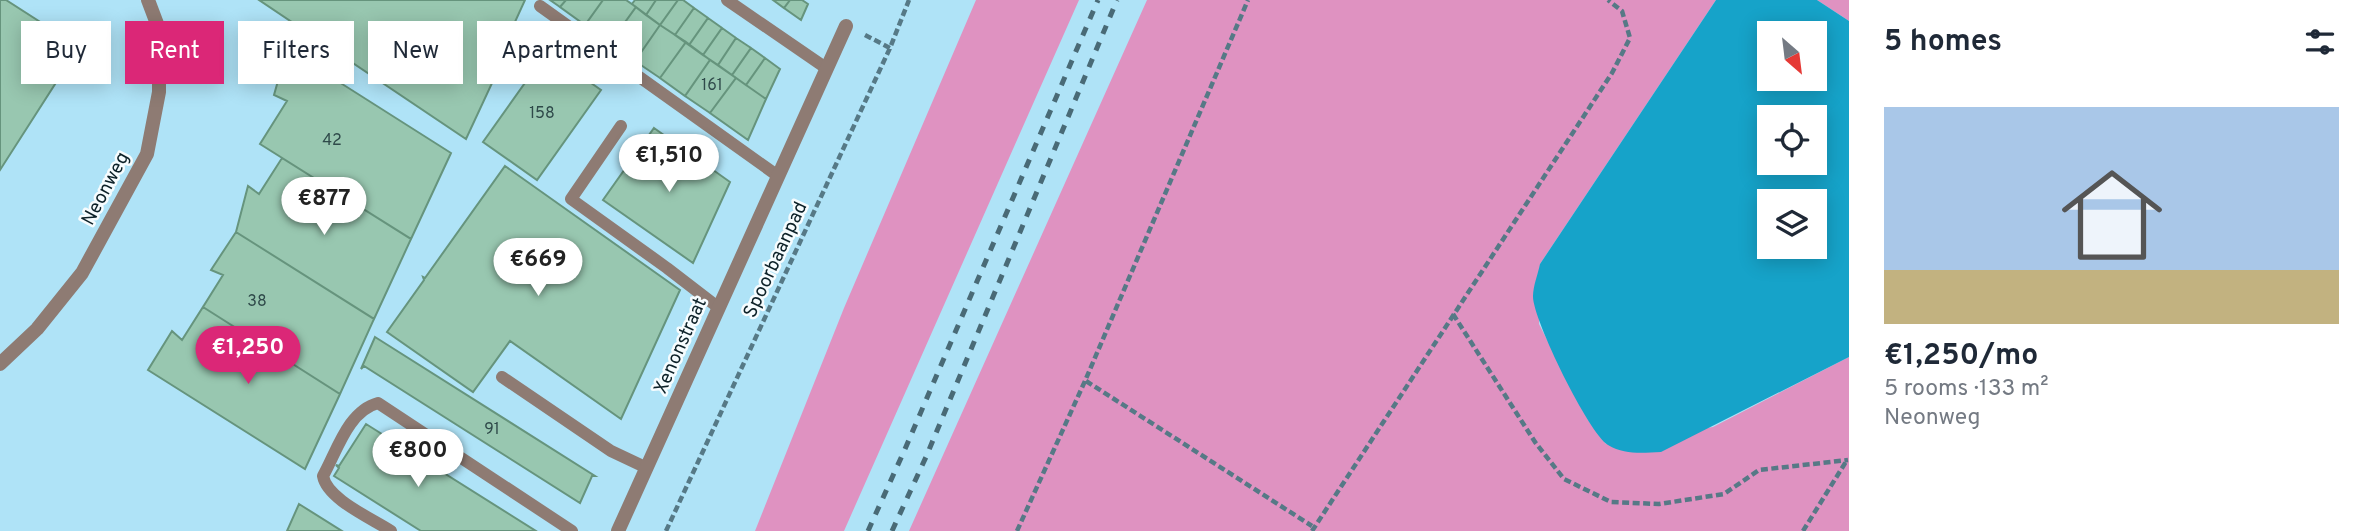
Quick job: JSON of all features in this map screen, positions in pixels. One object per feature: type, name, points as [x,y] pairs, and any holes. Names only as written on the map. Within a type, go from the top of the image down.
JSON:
[{"type":"street","name":"Neonweg","points":[[0,364],[37,329],[82,273],[147,154],[159,92],[159,29],[148,0]]},
{"type":"street","name":"Xenonstraat","points":[[618,531],[846,26]]},
{"type":"lane","points":[[727,0],[826,68]]},
{"type":"lane","points":[[540,6],[778,176]]},
{"type":"lane","points":[[621,126],[571,200],[719,307]]},
{"type":"lane","points":[[502,377],[611,451],[646,468]]},
{"type":"lane","points":[[391,531],[334,495],[325,484],[323,476],[354,419],[368,406],[378,403],[572,531]]},
{"type":"path","name":"Spoorbaanpad","points":[[666,531],[890,48],[909,0]]},
{"type":"path","points":[[1017,531],[1086,381],[1248,0]]},
{"type":"path","points":[[1086,381],[1312,528],[1612,73],[1630,38],[1622,11],[1608,0]]},
{"type":"path","points":[[1453,314],[1535,442],[1564,479],[1611,502],[1659,504],[1724,494],[1759,470],[1848,460],[1803,531]]},
{"type":"shaded area","points":[[976,0],[1079,0],[844,531],[755,531],[844,308]]},
{"type":"shaded area","points":[[1147,0],[1716,0],[1540,264],[1539,324],[1588,420],[1606,444],[1713,427],[1849,357],[1849,531],[909,531]]},
{"type":"shaded area","points":[[1817,0],[1849,0],[1849,21]]},
{"type":"water","points":[[1716,0],[1817,0],[1849,21],[1849,357],[1661,452],[1634,453],[1621,450],[1608,445],[1599,436],[1563,375],[1535,308],[1535,284],[1540,264]]},
{"type":"building","points":[[0,0],[6,0],[39,21],[21,21],[21,84],[55,84],[0,170]]},
{"type":"building","points":[[259,0],[525,0],[515,21],[477,21],[477,84],[492,84],[466,139],[384,84],[463,84],[463,21],[368,21],[368,73],[354,64],[354,21],[290,21]]},
{"type":"building","points":[[550,0],[566,0],[560,7]]},
{"type":"building","points":[[566,0],[603,0],[588,21],[579,21],[560,7]]},
{"type":"building","points":[[603,0],[626,0],[636,7],[626,21],[588,21]]},
{"type":"building","points":[[635,0],[656,0],[646,15],[632,4]]},
{"type":"building","points":[[656,0],[678,0],[660,25],[646,15]]},
{"type":"building","points":[[678,0],[683,0],[694,8],[675,35],[660,25]]},
{"type":"building","points":[[773,0],[790,0],[784,8]]},
{"type":"building","points":[[790,0],[802,0],[808,4],[801,20],[784,8]]},
{"type":"building","points":[[636,7],[660,25],[642,51],[642,21],[626,21]]},
{"type":"building","points":[[694,8],[708,18],[689,45],[675,35]]},
{"type":"building","points":[[708,18],[722,28],[703,55],[689,45]]},
{"type":"building","points":[[660,25],[686,42],[660,78],[642,66],[642,51]]},
{"type":"building","points":[[722,28],[736,38],[718,65],[703,55]]},
{"type":"building","points":[[736,38],[751,48],[732,75],[718,65]]},
{"type":"building","points":[[686,42],[710,60],[685,96],[660,78]]},
{"type":"building","points":[[751,48],[765,58],[746,85],[732,75]]},
{"type":"building","points":[[765,58],[780,69],[766,99],[746,85]]},
{"type":"building","points":[[710,60],[736,78],[710,113],[685,96]]},
{"type":"building","points":[[736,78],[766,99],[748,140],[710,113]]},
{"type":"building","points":[[277,84],[342,84],[451,153],[411,239],[260,144],[287,101],[274,95]]},
{"type":"building","points":[[524,84],[592,84],[601,90],[537,180],[483,142]]},
{"type":"building","points":[[654,128],[730,182],[693,263],[603,200]]},
{"type":"building","points":[[282,158],[411,239],[374,319],[236,232],[248,186],[259,194]]},
{"type":"building","points":[[505,166],[680,290],[621,419],[510,341],[473,392],[387,332],[424,280],[423,277],[425,278]]},
{"type":"building","points":[[236,232],[374,319],[340,394],[203,307],[223,275],[211,270]]},
{"type":"building","points":[[203,307],[340,394],[305,469],[148,370],[172,331],[182,340]]},
{"type":"building","points":[[375,337],[595,476],[592,476],[580,503],[364,366],[361,369]]},
{"type":"building","points":[[366,424],[536,531],[421,531],[334,476],[339,468],[336,465],[339,466]]},
{"type":"building","points":[[299,504],[342,531],[287,531]]},
{"type":"railway","points":[[868,531],[1098,0]]},
{"type":"railway","points":[[892,531],[926,457],[1117,0]]}]
